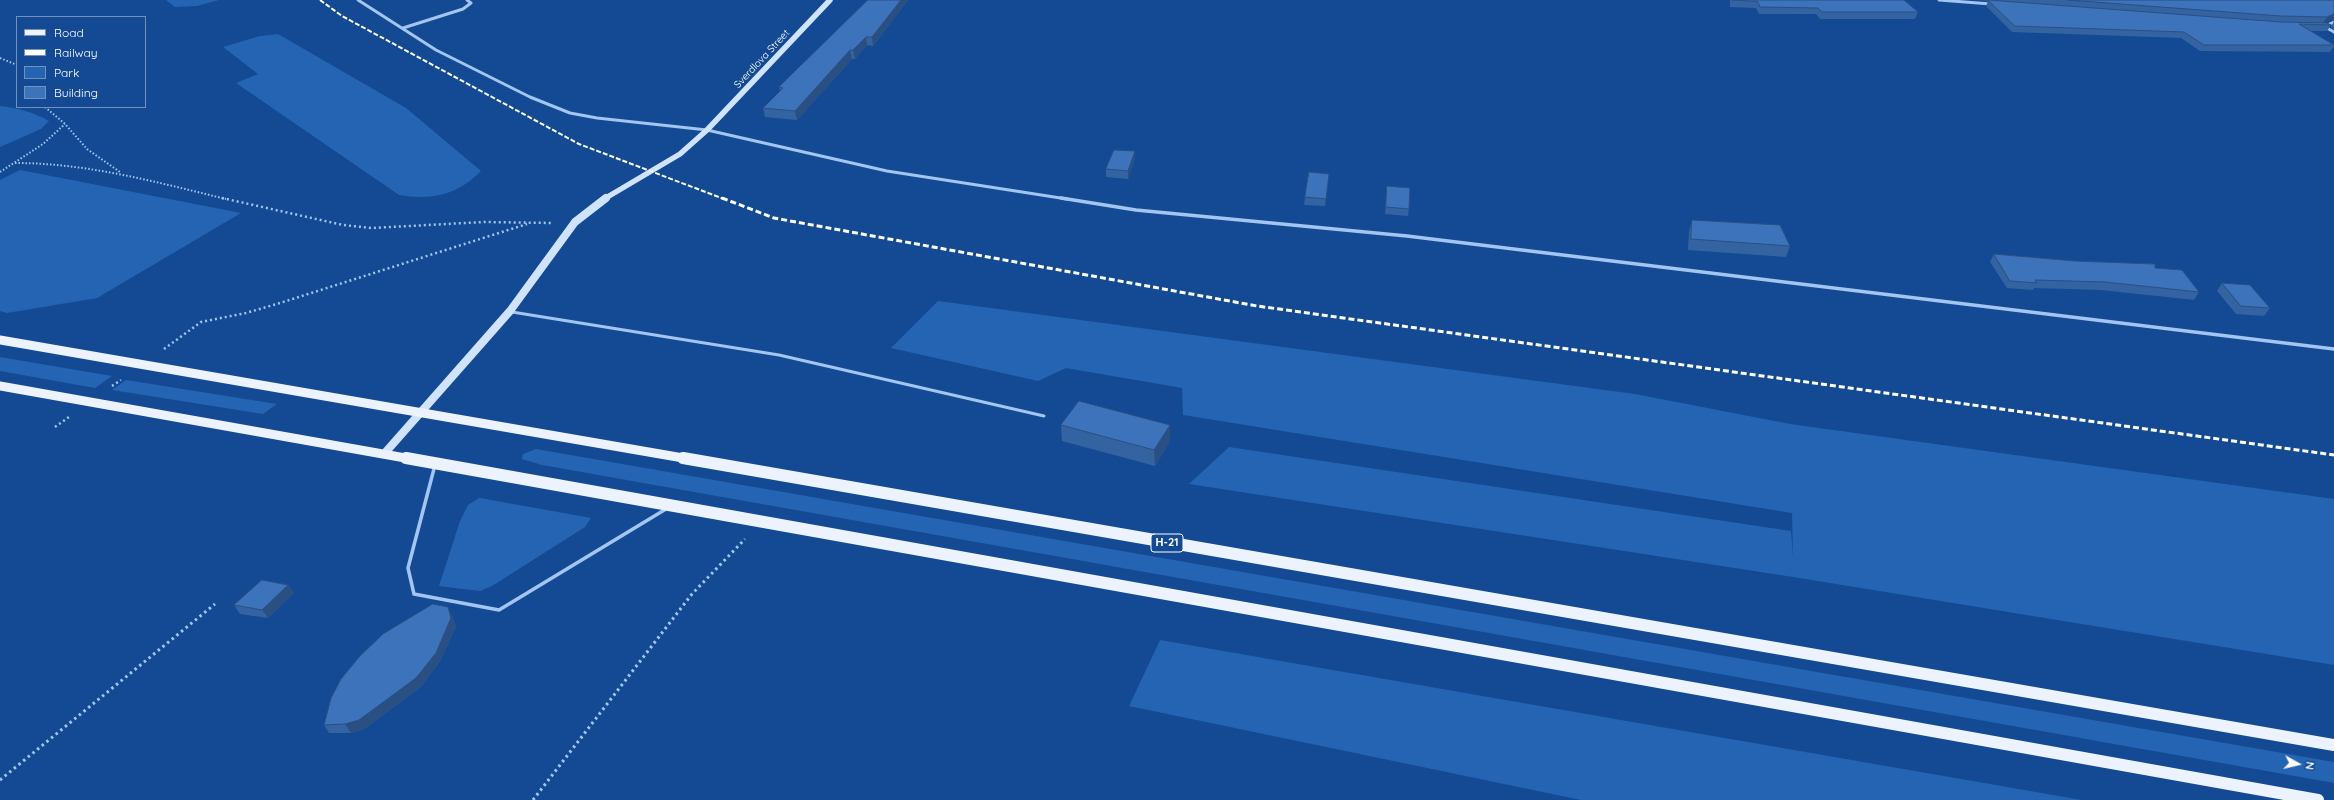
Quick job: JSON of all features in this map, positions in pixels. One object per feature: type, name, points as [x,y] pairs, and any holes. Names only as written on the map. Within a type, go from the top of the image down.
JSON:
[{"type":"main road","name":"Н-21","points":[[0,340],[2334,745]]},
{"type":"main road","points":[[0,386],[2318,800]]},
{"type":"street","points":[[358,0],[436,50],[530,97],[570,113],[597,118],[707,130],[811,156],[887,171],[1136,210],[1407,236],[2334,349]]},
{"type":"street","points":[[403,28],[463,9],[471,3],[467,0]]},
{"type":"street","name":"Sverdlova Street","points":[[384,454],[422,413],[510,311],[575,222],[603,200],[680,154],[707,130],[830,0]]},
{"type":"street","points":[[1939,0],[1994,4]]},
{"type":"street","points":[[2316,26],[2324,26],[2334,22]]},
{"type":"street","points":[[2324,26],[2334,32]]},
{"type":"lane","points":[[510,311],[779,355],[1044,416]]},
{"type":"lane","points":[[435,464],[408,568],[414,594],[499,610],[670,506]]},
{"type":"path","points":[[0,58],[16,65]]},
{"type":"path","points":[[46,108],[65,124],[87,149],[120,173]]},
{"type":"path","points":[[0,172],[43,144],[65,124]]},
{"type":"path","points":[[15,163],[51,163],[120,173],[253,206],[343,226],[372,228],[484,222],[575,222]]},
{"type":"path","points":[[202,322],[266,307],[530,223]]},
{"type":"path","points":[[533,800],[692,594],[760,522]]},
{"type":"path","points":[[0,780],[215,604]]},
{"type":"green space","points":[[166,0],[219,0],[197,6],[175,7]]},
{"type":"green space","points":[[278,34],[406,108],[481,171],[462,186],[443,194],[422,197],[399,195],[236,83],[258,74],[223,47],[260,36]]},
{"type":"green space","points":[[0,106],[25,111],[49,121],[41,129],[0,147]]},
{"type":"green space","points":[[20,170],[241,213],[97,298],[7,313],[0,311],[0,180]]},
{"type":"green space","points":[[938,301],[1635,394],[1790,424],[2334,499],[2334,665],[1793,577],[1189,484],[1229,447],[1791,531],[1793,557],[1792,513],[1183,415],[1182,388],[1066,368],[1038,381],[891,348]]},
{"type":"green space","points":[[0,357],[112,376],[95,388],[0,371]]},
{"type":"green space","points":[[126,380],[277,404],[263,414],[112,390]]},
{"type":"green space","points":[[536,449],[2334,762],[2334,783],[542,465],[522,459],[523,454]]},
{"type":"green space","points":[[479,498],[591,518],[585,527],[492,586],[480,591],[439,586],[460,521],[468,505]]},
{"type":"green space","points":[[1160,640],[2082,800],[1581,800],[1129,706]]},
{"type":"building","points":[[868,0],[901,0],[872,37],[866,37],[853,50],[850,50],[795,111],[763,108],[783,88],[779,87]]},
{"type":"building","points":[[1732,0],[1904,0],[1918,12],[1822,12],[1818,8],[1760,7],[1758,2]]},
{"type":"building","points":[[1988,0],[2281,22],[2327,23],[2331,25],[2299,24],[2334,45],[2204,45],[2184,32],[2015,26]]},
{"type":"building","points":[[2068,0],[2334,0],[2334,14],[2327,17],[2281,16]]},
{"type":"building","points":[[1114,150],[1135,151],[1128,171],[1106,169]]},
{"type":"building","points":[[1309,172],[1329,174],[1326,199],[1305,197]]},
{"type":"building","points":[[1387,186],[1410,188],[1409,209],[1386,207]]},
{"type":"building","points":[[1692,220],[1780,225],[1790,246],[1691,239]]},
{"type":"building","points":[[1994,254],[2075,261],[2155,264],[2155,268],[2182,270],[2199,292],[2105,282],[2035,280],[2037,283],[2010,281]]},
{"type":"building","points":[[2222,283],[2250,285],[2270,308],[2241,306]]},
{"type":"building","points":[[1079,401],[1170,425],[1154,450],[1061,425]]},
{"type":"building","points":[[262,580],[288,585],[262,610],[234,605]]},
{"type":"building","points":[[433,604],[448,607],[451,618],[436,653],[416,678],[359,720],[345,724],[324,725],[331,698],[341,679],[360,656],[383,634]]},
{"type":"railway","points":[[320,0],[342,16],[579,144],[724,199]]},
{"type":"railway","points":[[722,198],[774,218],[1257,306],[2334,455]]}]
